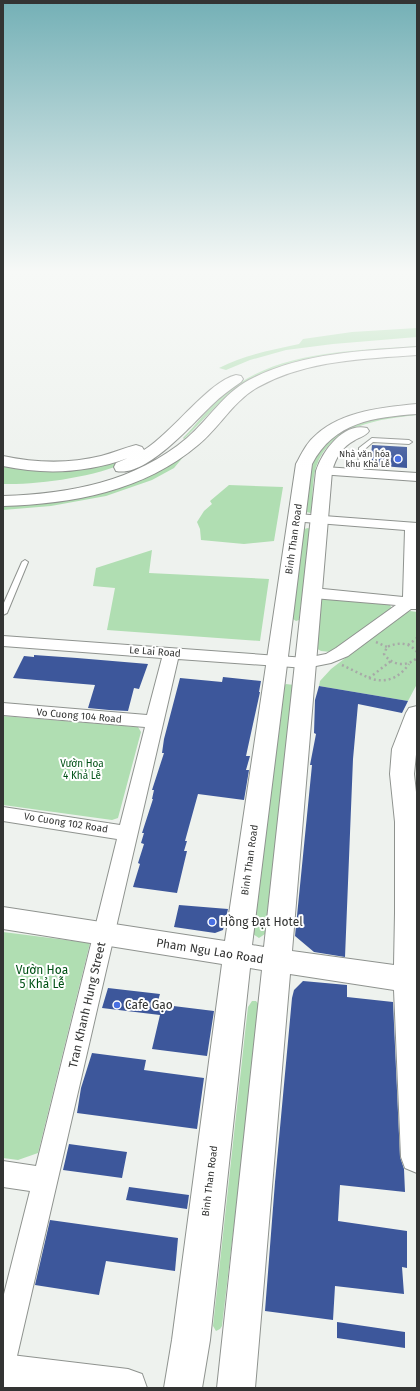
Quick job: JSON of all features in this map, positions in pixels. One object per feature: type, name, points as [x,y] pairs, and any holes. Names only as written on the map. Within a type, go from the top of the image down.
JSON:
[{"type":"main road","points":[[3,488],[52,484],[92,476],[129,464],[158,448],[180,430],[200,408],[225,386],[254,370],[282,360],[332,351],[417,344]]},
{"type":"main road","points":[[3,501],[56,497],[84,492],[102,488],[150,470],[178,454],[201,434],[242,390],[252,384],[293,367],[346,357],[417,351]]},
{"type":"main road","points":[[3,461],[28,466],[60,467],[83,465],[110,460],[147,445],[200,408]]},
{"type":"main road","name":"Binh Than Road","points":[[236,1388],[313,594],[304,464],[311,450],[322,438],[336,428],[363,418],[417,409]]},
{"type":"main road","points":[[3,515],[50,511],[98,502],[132,493],[159,483],[183,467],[199,452],[210,437],[222,410]]},
{"type":"main road","name":"Binh Than Road","points":[[183,1388],[192,1332],[236,955],[277,661],[308,519],[327,460],[332,451],[343,440],[354,434],[382,424],[413,431]]},
{"type":"main road","points":[[412,742],[412,980],[417,1157]]},
{"type":"main road","name":"Pham Ngu Lao Road","points":[[3,918],[104,935],[412,980]]},
{"type":"main road","points":[[3,1373],[128,1388]]},
{"type":"street","points":[[324,471],[417,477]]},
{"type":"street","points":[[308,519],[414,527],[415,602],[313,594]]},
{"type":"street","name":"Le Lai Road","points":[[3,641],[306,663],[331,658],[342,652],[415,602]]},
{"type":"street","name":"Tran Khanh Hung Street","points":[[3,1356],[171,653]]},
{"type":"street","name":"Vo Cuong 104 Road","points":[[3,709],[155,722]]},
{"type":"street","name":"Vo Cuong 102 Road","points":[[3,814],[128,833]]},
{"type":"street","points":[[3,1174],[46,1180]]},
{"type":"lane","points":[[360,473],[362,448],[372,440],[413,431]]},
{"type":"lane","points":[[3,613],[25,562]]},
{"type":"path","points":[[408,645],[417,638]]},
{"type":"path","points":[[373,640],[387,647]]},
{"type":"path","points":[[417,652],[408,645],[396,643],[387,647],[384,654],[391,661],[399,664],[410,664],[416,662],[417,658]]},
{"type":"path","points":[[369,678],[391,661]]},
{"type":"path","points":[[341,665],[377,682],[402,674],[410,664]]},
{"type":"green space","points":[[303,339],[394,339],[286,350],[250,360],[226,370],[219,368],[248,356],[299,344]]},
{"type":"green space","points":[[417,346],[417,348],[288,364],[255,376],[231,393],[184,439],[183,438],[227,392],[248,378],[270,368],[293,360],[318,355],[368,349]]},
{"type":"green space","points":[[417,413],[417,415],[372,422],[344,433],[332,442],[323,453],[316,467],[311,513],[306,512],[311,470],[319,450],[329,440],[342,431],[372,420]]},
{"type":"green space","points":[[151,449],[127,462],[83,476],[33,483],[3,484],[3,464],[83,468],[122,460]]},
{"type":"green space","points":[[184,456],[174,468],[152,480],[106,496],[51,506],[3,510],[3,505],[148,476]]},
{"type":"green space","points":[[229,485],[283,487],[274,541],[244,544],[201,540],[200,529],[197,522],[204,511],[212,504],[210,501]]},
{"type":"green space","points":[[304,529],[310,529],[299,620],[296,621],[293,619]]},
{"type":"green space","points":[[152,550],[149,573],[269,579],[260,641],[107,630],[115,588],[93,586],[96,568]]},
{"type":"green space","points":[[323,598],[386,602],[392,609],[331,652],[321,651],[314,647],[319,600]]},
{"type":"green space","points":[[410,611],[417,612],[417,684],[408,701],[319,686],[320,681],[331,669],[404,613]]},
{"type":"green space","points":[[286,684],[294,685],[265,934],[259,938],[253,934],[252,931],[281,717],[283,687]]},
{"type":"green space","name":"Vườn Hoa 4 Khả Lễ","points":[[3,716],[138,727],[141,732],[118,818],[112,820],[3,805]]},
{"type":"green space","name":"Vườn Hoa 5 Khả Lễ","points":[[3,932],[90,943],[38,1153],[18,1160],[3,1158]]},
{"type":"green space","points":[[252,1001],[256,1001],[260,1006],[222,1326],[216,1331],[213,1326],[248,1007]]},
{"type":"building","points":[[372,445],[407,447],[407,468],[370,465]]},
{"type":"building","points":[[34,655],[148,664],[139,689],[134,688],[128,711],[109,710],[88,708],[95,685],[13,678],[24,656],[34,657]]},
{"type":"building","points":[[223,677],[261,681],[246,756],[250,756],[246,770],[249,770],[244,800],[198,794],[185,841],[187,841],[184,851],[187,851],[177,893],[133,887],[144,844],[141,843],[144,833],[142,833],[153,799],[154,790],[152,790],[164,753],[162,753],[164,739],[180,678],[222,682]]},
{"type":"building","points":[[319,686],[408,701],[402,713],[358,704],[353,759],[345,957],[314,952],[295,936],[312,765],[310,765],[316,734],[314,733],[315,700]]},
{"type":"building","points":[[179,905],[228,909],[223,930],[215,933],[174,927]]},
{"type":"building","points":[[303,981],[347,985],[347,997],[393,1002],[400,1157],[404,1169],[405,1192],[340,1185],[338,1221],[407,1231],[407,1268],[402,1267],[404,1294],[335,1286],[333,1320],[265,1311],[292,998],[294,990]]},
{"type":"building","points":[[108,988],[160,994],[157,1004],[214,1011],[207,1056],[152,1049],[160,1015],[102,1008]]},
{"type":"building","points":[[92,1053],[146,1060],[144,1070],[204,1078],[197,1129],[77,1113],[81,1088]]},
{"type":"building","points":[[69,1144],[127,1152],[122,1178],[63,1170]]},
{"type":"building","points":[[129,1187],[189,1195],[187,1209],[126,1200]]},
{"type":"building","points":[[50,1220],[178,1238],[175,1271],[106,1261],[99,1295],[35,1285]]},
{"type":"building","points":[[337,1322],[405,1332],[405,1348],[337,1338]]},
{"type":"place","name":"Nhà văn hóa khu Khả Lễ","points":[[398,459]]},
{"type":"place","name":"Hồng Đạt Hotel","points":[[212,922]]},
{"type":"place","name":"Cafe Gạo","points":[[117,1005]]}]
